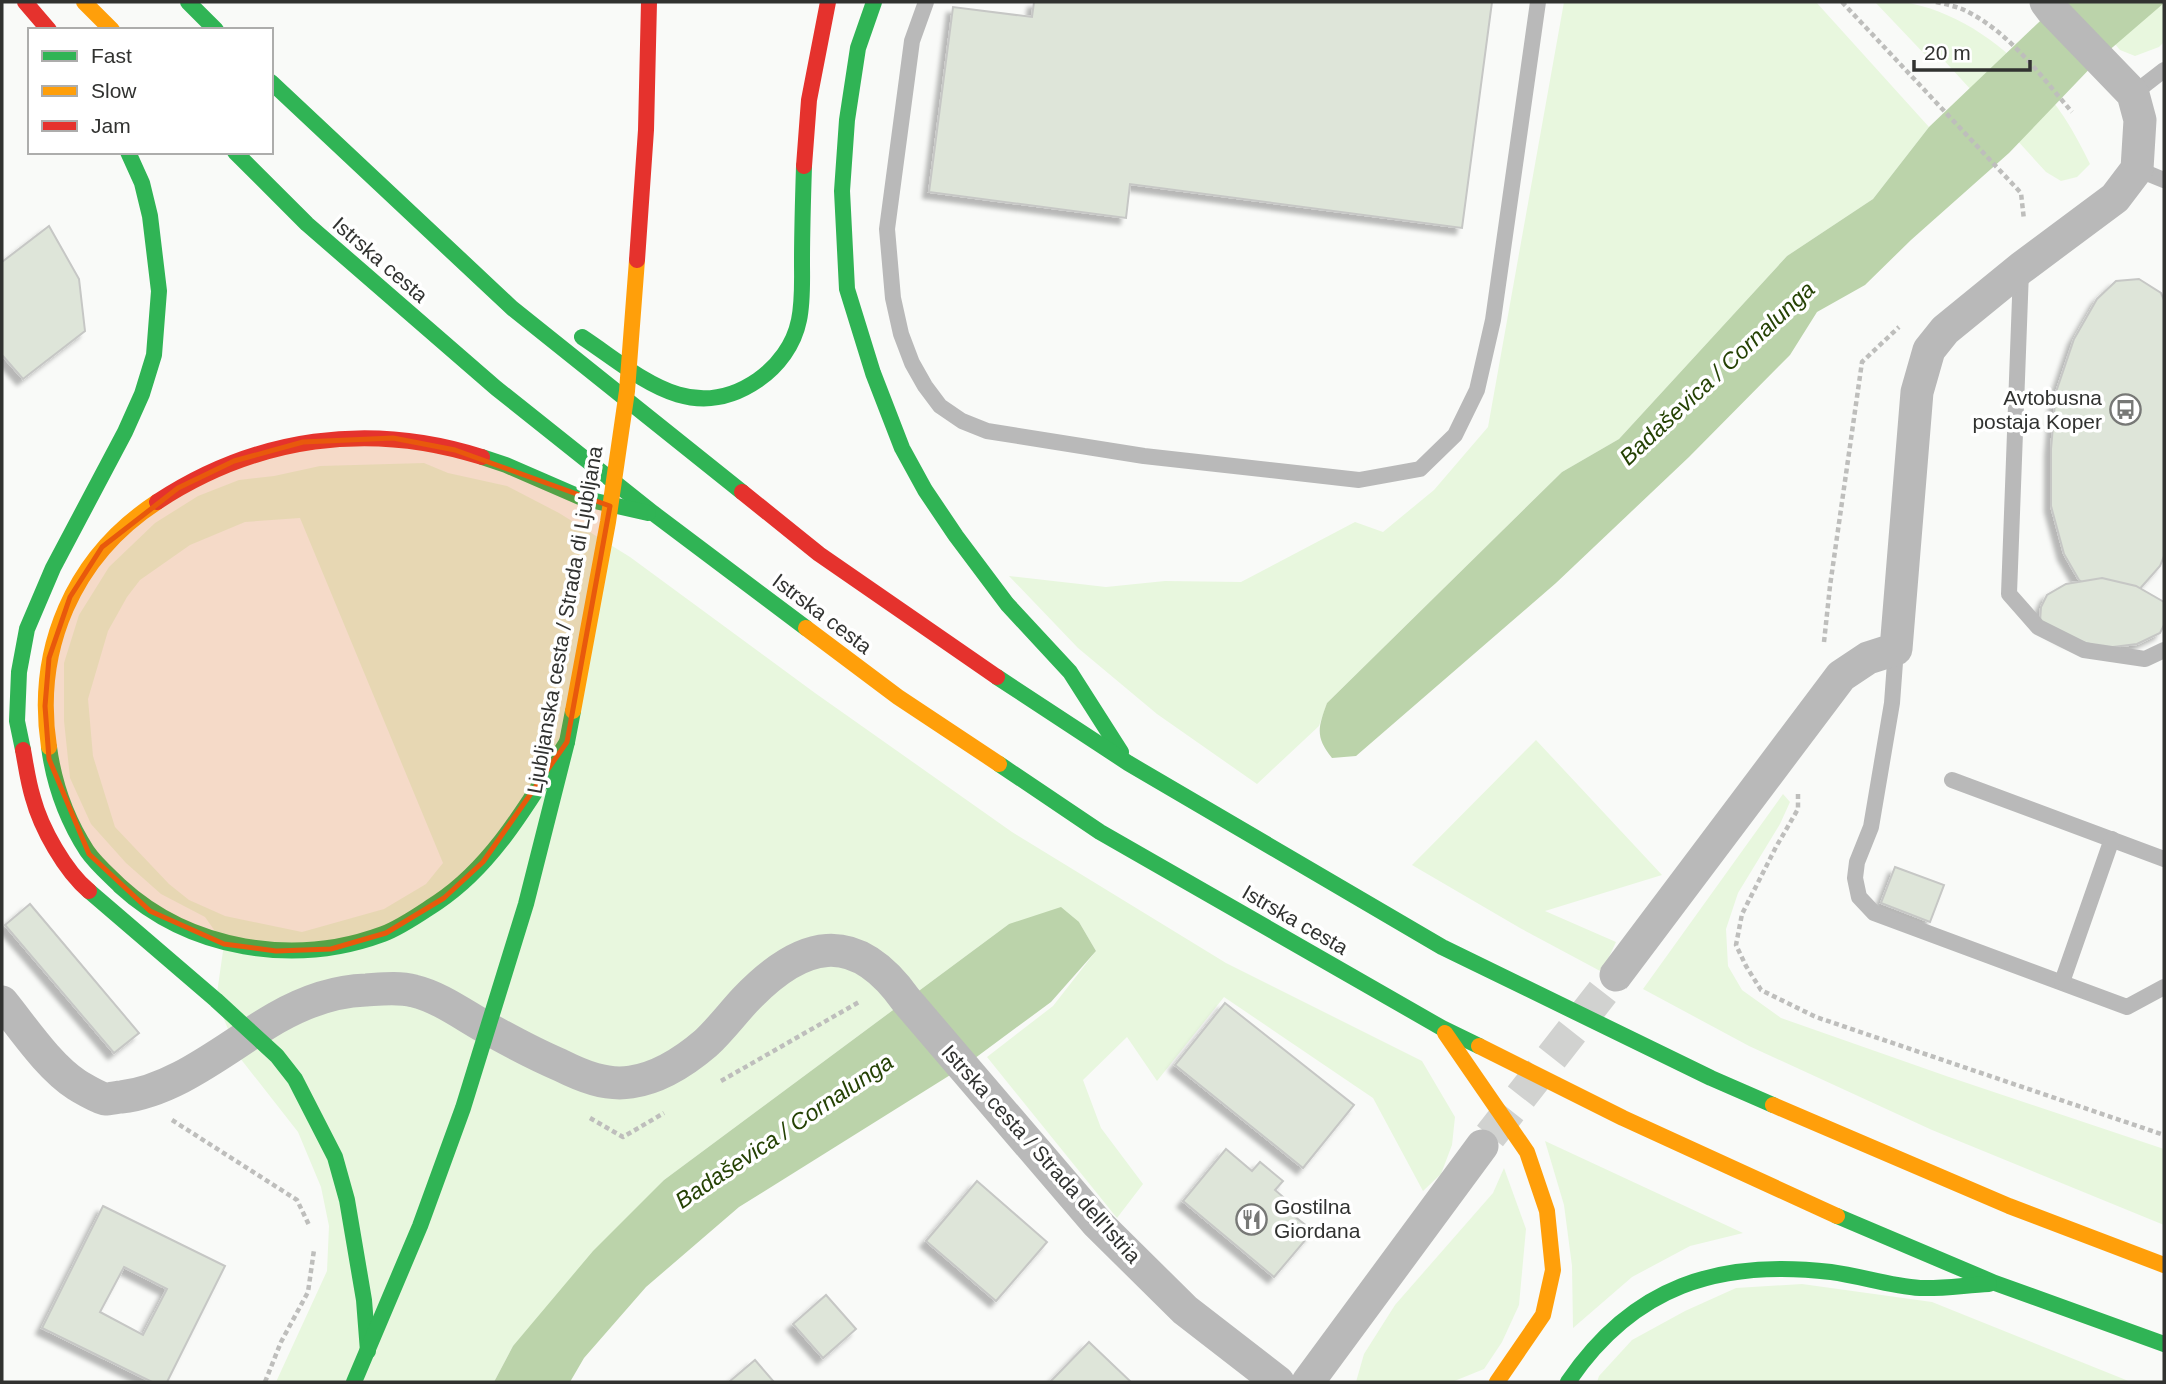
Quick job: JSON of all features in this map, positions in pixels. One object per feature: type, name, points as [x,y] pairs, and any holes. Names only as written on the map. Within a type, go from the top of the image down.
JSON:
[{"type":"main road","points":[[25,2],[47,28]]},
{"type":"main road","points":[[84,2],[110,28]]},
{"type":"main road","points":[[188,2],[217,28]]},
{"type":"main road","points":[[206,2],[218,28]]},
{"type":"main road","name":"Ljubljanska cesta / Strada di Ljubljana","points":[[354,1382],[420,1226],[471,1081],[526,904],[567,742],[608,522],[627,391],[646,130],[649,2]]},
{"type":"main road","points":[[512,308],[562,326],[662,388],[682,397],[699,400],[726,395],[755,383],[777,365],[795,335],[802,310],[804,156],[815,57],[828,2]]},
{"type":"main road","points":[[874,2],[858,48],[847,120],[842,191],[848,289],[873,373],[902,448],[933,502],[1007,604],[1070,672],[1128,763]]},
{"type":"main road","points":[[273,84],[512,308],[819,554],[948,645],[1128,763],[1442,947],[1711,1078],[2009,1206],[2164,1265]]},
{"type":"main road","points":[[129,154],[142,183],[150,216],[159,291],[154,355],[142,394],[125,432],[54,568],[27,629],[19,672],[17,721],[33,800],[55,849],[77,881],[216,1000],[277,1056],[295,1079],[335,1157],[347,1200],[364,1300],[368,1351]]},
{"type":"main road","name":"Istrska cesta","points":[[236,154],[307,224],[464,361],[653,513],[898,697],[1100,832],[1442,1028],[1623,1118],[1805,1203],[1995,1283],[2164,1343]]},
{"type":"main road","points":[[567,742],[521,813],[484,862],[444,898],[386,933],[331,949],[276,951],[224,944],[175,925],[150,911],[127,893],[89,854],[68,815],[49,759],[45,706],[49,658],[71,597],[102,547],[131,521],[178,488],[234,461],[303,442],[393,438],[455,450],[499,462],[562,491],[606,506],[653,513]]},
{"type":"main road","points":[[1442,1028],[1527,1153],[1546,1212],[1553,1270],[1543,1315],[1497,1382]]},
{"type":"main road","points":[[1568,1382],[1615,1324],[1653,1300],[1698,1280],[1738,1270],[1787,1268],[1924,1289],[1995,1283]]},
{"type":"street","points":[[1616,975],[1841,676],[1868,658],[1896,649],[1917,392],[1929,350],[1945,330],[2021,268],[2150,174],[2133,94],[2044,5]]},
{"type":"street","name":"Istrska cesta / Strada dell'Istria","points":[[2,1002],[57,1068],[77,1085],[106,1099],[136,1095],[166,1084],[230,1048],[277,1017],[309,1002],[333,993],[390,989],[413,991],[440,1001],[520,1047],[591,1080],[629,1083],[674,1066],[705,1043],[775,971],[799,957],[819,950],[842,950],[864,958],[893,982],[1097,1223],[1185,1310],[1278,1382]]},
{"type":"street","points":[[1308,1382],[1482,1146]]},
{"type":"lane","points":[[926,2],[912,41],[887,229],[893,298],[901,334],[912,363],[940,406],[962,421],[987,432],[1144,456],[1359,480],[1420,469],[1455,435],[1477,390],[1493,320],[1538,2]]},
{"type":"lane","points":[[2133,94],[2164,70]]},
{"type":"lane","points":[[2021,268],[2009,594],[2038,628],[2084,650],[2144,659],[2164,650]]},
{"type":"lane","points":[[1896,649],[1892,703],[1871,827],[1857,862],[1855,878],[1859,897],[1874,913],[2127,1007],[2164,987]]},
{"type":"lane","points":[[1952,780],[2164,859]]},
{"type":"lane","points":[[2062,982],[2112,839]]},
{"type":"path","points":[[1842,2],[2008,178]]},
{"type":"path","points":[[1937,2],[1960,8],[2008,40],[2072,112]]},
{"type":"path","points":[[1793,786],[1798,793],[1798,809],[1742,914],[1736,945],[1761,990],[1816,1017],[2164,1135]]},
{"type":"path","points":[[166,1116],[296,1200],[311,1229]]},
{"type":"path","points":[[265,1382],[281,1342],[307,1292],[316,1239]]},
{"type":"highlighted area","points":[[393,438],[455,450],[610,506],[567,742],[483,862],[444,898],[386,933],[331,949],[276,951],[224,944],[150,911],[89,854],[49,759],[45,706],[49,658],[70,597],[102,547],[178,488],[234,461],[303,442]]},
{"type":"shaded area","points":[[1564,2],[1816,2],[1929,127],[1873,199],[1787,256],[1619,439],[1562,472],[1327,703],[1319,726],[1257,784],[1157,714],[1078,648],[1009,576],[1106,587],[1165,581],[1241,582],[1355,522],[1383,532],[1434,490],[1488,427]]},
{"type":"shaded area","points":[[1875,2],[1902,2],[1926,7],[1950,16],[1994,43],[2014,59],[2049,97],[2071,128],[2090,164],[2077,177],[2061,181],[2046,172],[1940,56],[1932,62]]},
{"type":"shaded area","points":[[2080,2],[2164,2],[2164,42],[2159,47],[2135,56],[2120,50]]},
{"type":"shaded area","points":[[424,463],[448,473],[507,486],[559,513],[630,557],[815,693],[1012,832],[1226,963],[1422,1061],[1455,1117],[1452,1145],[1441,1174],[1423,1191],[1373,1098],[1224,997],[1157,1081],[1127,1037],[1083,1080],[1101,1128],[1143,1184],[1117,1218],[987,1057],[1053,1006],[1096,951],[1079,922],[1009,924],[664,1180],[513,1346],[494,1382],[276,1382],[327,1271],[329,1226],[321,1187],[298,1132],[240,1058],[216,1000],[224,944],[205,917],[161,894],[126,863],[91,824],[70,778],[64,721],[64,663],[79,615],[109,567],[155,523],[198,496],[239,480],[320,466]],"holes":[[[300,518],[443,863],[426,884],[384,909],[302,932],[225,916],[189,900],[169,884],[115,827],[93,756],[88,699],[108,631],[140,580],[190,545],[245,522]]]},
{"type":"shaded area","points":[[1536,740],[1662,875],[1545,911],[1616,942],[1602,972],[1412,865]]},
{"type":"shaded area","points":[[1783,794],[1790,802],[1780,824],[1738,893],[1726,929],[1728,966],[1742,990],[1781,1018],[2164,1149],[2164,1225],[1932,1130],[1749,1046],[1643,989]]},
{"type":"shaded area","points":[[1545,1141],[1743,1233],[1690,1246],[1632,1277],[1573,1328],[1572,1266],[1564,1205]]},
{"type":"shaded area","points":[[1504,1168],[1526,1229],[1519,1305],[1502,1342],[1484,1369],[1452,1382],[1356,1382],[1364,1354],[1395,1305],[1493,1193]]},
{"type":"shaded area","points":[[1802,1284],[1932,1302],[2131,1382],[1597,1382],[1599,1376],[1632,1340],[1685,1311],[1736,1288]]},
{"type":"water","name":"Badaševica / Cornalunga","points":[[2060,2],[2164,3],[2099,59],[2009,153],[1865,285],[1817,312],[1790,355],[1689,457],[1556,583],[1356,756],[1332,758],[1323,744],[1320,732],[1327,703],[1562,472],[1619,439],[1787,256],[1873,199],[1929,127]]},
{"type":"water","name":"Badaševica / Cornalunga","points":[[1061,907],[1079,922],[1096,951],[1051,1002],[963,1067],[739,1207],[646,1287],[584,1358],[570,1382],[494,1382],[513,1346],[593,1251],[664,1180],[1009,924]]},
{"type":"building","points":[[1034,2],[1492,2],[1462,228],[1130,184],[1126,218],[929,192],[953,7],[1032,17]]},
{"type":"building","points":[[49,226],[79,279],[85,331],[23,379],[2,355],[2,262]]},
{"type":"building","points":[[2139,279],[2161,293],[2164,300],[2164,556],[2160,566],[2137,592],[2108,600],[2079,580],[2064,554],[2051,506],[2051,449],[2056,392],[2074,339],[2097,299],[2116,281]]},
{"type":"building","points":[[2102,578],[2136,586],[2164,602],[2164,625],[2160,633],[2137,644],[2105,648],[2067,638],[2040,622],[2041,607],[2047,595],[2066,584]]},
{"type":"building","points":[[1895,867],[1944,885],[1930,922],[1881,903]]},
{"type":"building","points":[[30,904],[139,1033],[114,1053],[5,925]]},
{"type":"building","points":[[1225,1003],[1354,1105],[1303,1168],[1175,1065]]},
{"type":"building","name":"Gostilna Giordana","points":[[1226,1149],[1252,1171],[1260,1162],[1283,1181],[1275,1190],[1289,1202],[1284,1208],[1313,1231],[1274,1277],[1183,1201]]},
{"type":"building","points":[[977,1181],[1047,1242],[996,1301],[926,1241]]},
{"type":"building","points":[[103,1206],[225,1266],[167,1382],[152,1382],[42,1328]],"holes":[[[124,1267],[167,1289],[143,1335],[100,1312]]]},
{"type":"building","points":[[826,1295],[856,1329],[823,1358],[793,1324]]},
{"type":"building","points":[[1089,1342],[1131,1382],[1050,1382]]},
{"type":"building","points":[[755,1360],[774,1382],[729,1382]]},
{"type":"tunnel","points":[[1490,1136],[1616,975]]},
{"type":"traffic: fast","points":[[188,2],[214,28]]},
{"type":"traffic: fast","points":[[874,2],[858,48],[847,120],[842,191],[847,289],[873,373],[902,448],[925,490],[1007,604],[1070,672],[1121,752]]},
{"type":"traffic: fast","points":[[273,84],[512,308],[742,492]]},
{"type":"traffic: fast","points":[[23,750],[17,721],[19,672],[27,629],[53,568],[125,432],[142,394],[154,355],[159,291],[150,216],[142,183],[129,154]]},
{"type":"traffic: fast","points":[[237,154],[307,224],[496,388],[653,513],[806,628]]},
{"type":"traffic: fast","points":[[582,337],[644,379],[687,397],[710,398],[733,393],[758,380],[789,346],[799,320],[804,166]]},
{"type":"traffic: fast","points":[[482,457],[582,498],[648,513]]},
{"type":"traffic: fast","points":[[997,677],[1128,763],[1442,947],[1711,1078],[1773,1105]]},
{"type":"traffic: fast","points":[[354,1382],[420,1226],[463,1108],[526,904],[573,711]]},
{"type":"traffic: fast","points":[[49,747],[58,788],[73,827],[98,865],[120,886],[148,908],[178,925],[211,938],[244,946],[279,950],[349,944],[383,934],[438,902],[458,887],[494,849],[567,742]]},
{"type":"traffic: fast","points":[[999,764],[1100,832],[1442,1028],[1479,1046]]},
{"type":"traffic: fast","points":[[89,891],[216,1000],[277,1056],[295,1079],[335,1157],[347,1200],[364,1300],[368,1351]]},
{"type":"traffic: fast","points":[[1837,1216],[1995,1283],[2164,1344]]},
{"type":"traffic: fast","points":[[1568,1382],[1593,1349],[1621,1322],[1650,1302],[1682,1286],[1715,1276],[1751,1270],[1790,1269],[1831,1272],[1920,1288],[1989,1284]]},
{"type":"traffic: slow","points":[[84,2],[110,28]]},
{"type":"traffic: slow","points":[[573,711],[608,522],[627,391],[637,260]]},
{"type":"traffic: slow","points":[[49,747],[46,711],[48,675],[54,641],[66,608],[82,578],[103,550],[128,524],[157,502]]},
{"type":"traffic: slow","points":[[806,628],[898,697],[999,764]]},
{"type":"traffic: slow","points":[[1445,1033],[1527,1152],[1547,1211],[1553,1270],[1543,1315],[1497,1382]]},
{"type":"traffic: slow","points":[[1479,1046],[1623,1118],[1837,1216]]},
{"type":"traffic: slow","points":[[1773,1105],[2009,1206],[2164,1265]]},
{"type":"traffic: jam","points":[[25,2],[47,28]]},
{"type":"traffic: jam","points":[[637,260],[646,130],[649,2]]},
{"type":"traffic: jam","points":[[804,166],[809,100],[828,2]]},
{"type":"traffic: jam","points":[[157,502],[234,462],[314,442],[356,438],[397,440],[440,446],[482,457]]},
{"type":"traffic: jam","points":[[742,492],[819,554],[997,677]]},
{"type":"traffic: jam","points":[[23,750],[31,792],[42,822],[63,861],[89,891]]},
{"type":"place","name":"Avtobusna postaja Koper","points":[[2125,410]]},
{"type":"place","name":"Gostilna Giordana","points":[[1251,1219]]}]
